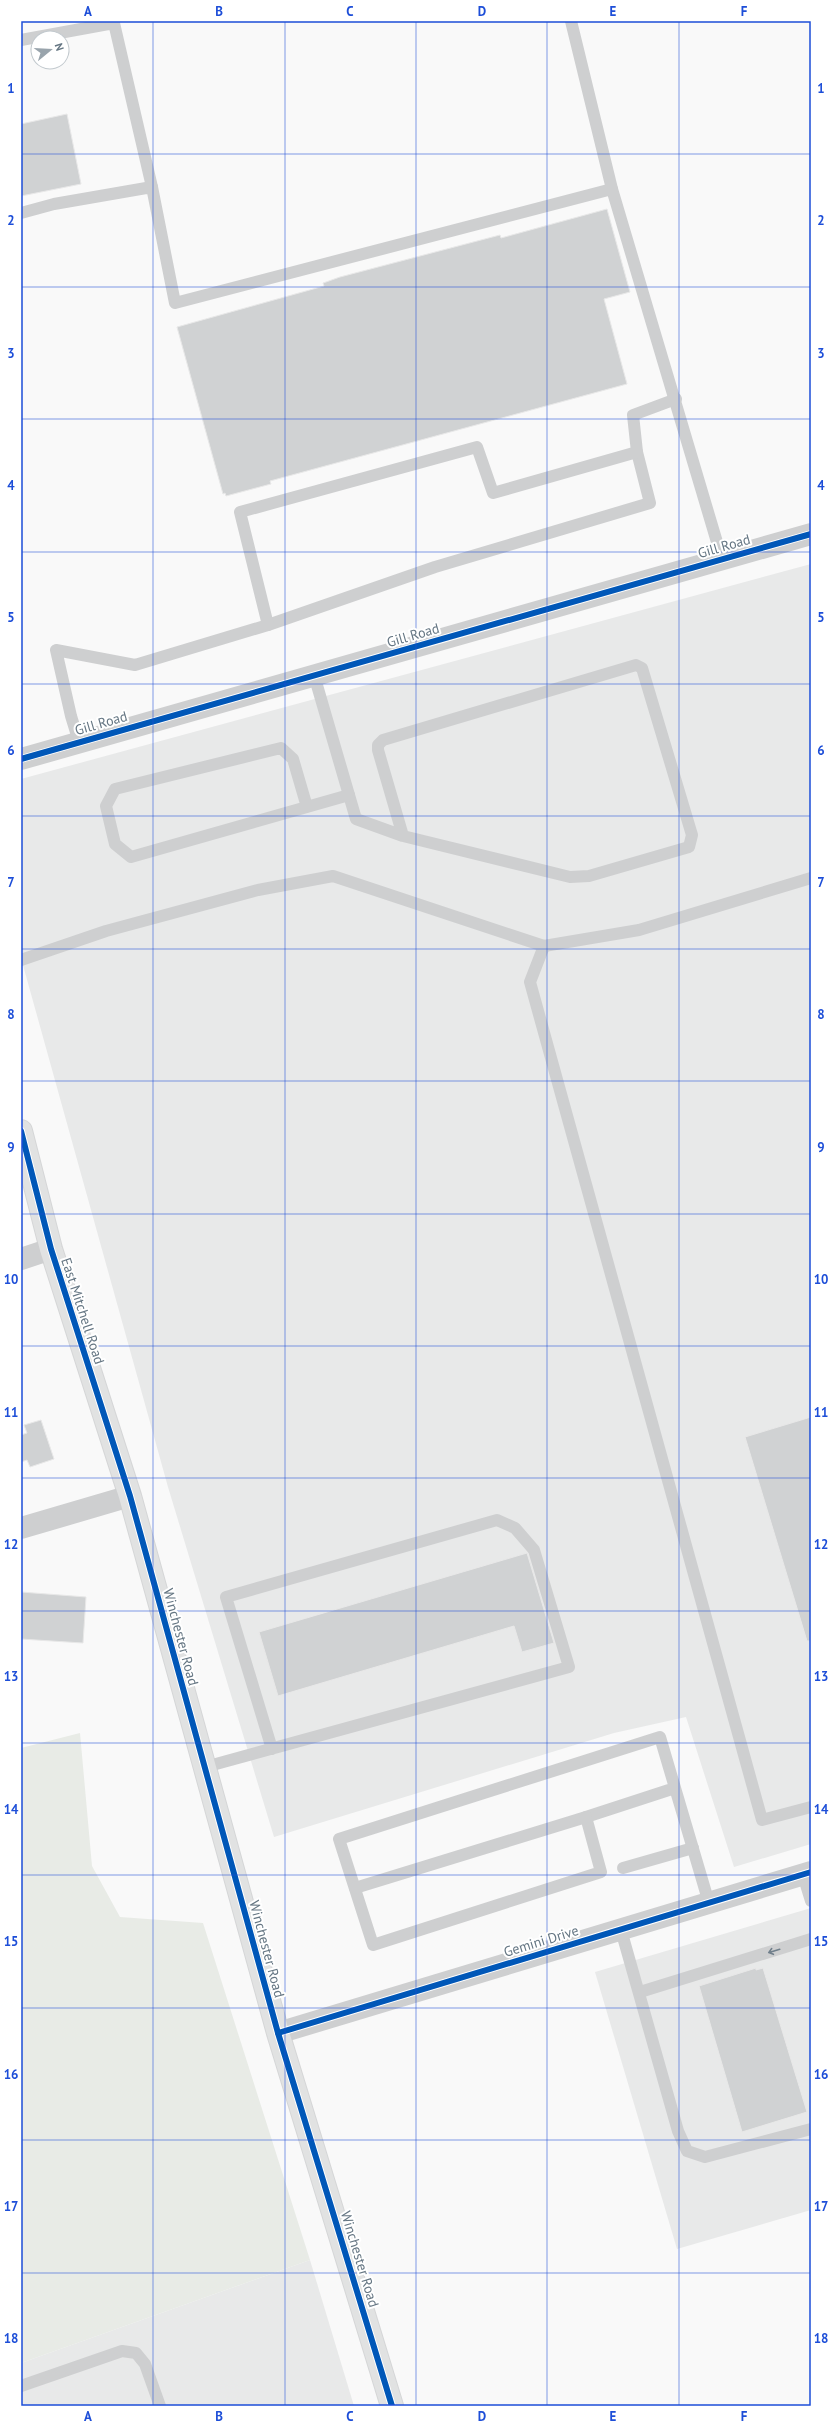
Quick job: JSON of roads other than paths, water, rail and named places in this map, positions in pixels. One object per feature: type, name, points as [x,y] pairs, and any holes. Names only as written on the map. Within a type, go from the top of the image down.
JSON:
[{"type":"main road","name":"East Mitchell Road","points":[[21,1131],[51,1250],[130,1496]]},
{"type":"main road","name":"Winchester Road","points":[[130,1496],[278,2033],[392,2406]]},
{"type":"street","name":"Gill Road","points":[[21,758],[811,534]]},
{"type":"street","points":[[21,1259],[51,1250]]},
{"type":"street","points":[[21,1528],[130,1496]]},
{"type":"street","name":"Gemini Drive","points":[[278,2033],[807,1874]]},
{"type":"lane","points":[[571,21],[612,189],[676,399],[722,559]]},
{"type":"lane","points":[[21,40],[114,23],[152,188],[176,303],[612,189]]},
{"type":"lane","points":[[21,213],[54,204],[152,188]]},
{"type":"lane","points":[[79,742],[66,697],[56,650],[135,665],[268,625],[435,567],[650,502],[638,452],[633,415],[676,399]]},
{"type":"lane","points":[[268,625],[240,512],[477,447],[493,492],[638,452]]},
{"type":"lane","points":[[314,675],[356,819],[403,836],[570,878],[589,876],[689,847],[692,835],[642,668],[636,665],[383,740],[378,745],[378,750],[403,836]]},
{"type":"lane","points":[[307,807],[293,759],[281,748],[115,789],[106,806],[116,844],[131,857],[307,807],[349,795]]},
{"type":"lane","points":[[21,960],[106,931],[258,890],[333,876],[544,946],[639,930],[811,878]]},
{"type":"lane","points":[[544,946],[530,982],[762,1820],[811,1807]]},
{"type":"lane","points":[[205,1767],[272,1749],[570,1667],[534,1550],[515,1528],[497,1520],[226,1597],[272,1749]]},
{"type":"lane","points":[[586,1818],[601,1872],[374,1945],[339,1839],[660,1737],[709,1903]]},
{"type":"lane","points":[[355,1888],[586,1818],[675,1788]]},
{"type":"lane","points":[[623,1868],[693,1848]]},
{"type":"lane","points":[[807,1874],[811,1901]]},
{"type":"lane","points":[[621,1930],[640,1992],[678,2131],[687,2151],[705,2157],[811,2129]]},
{"type":"lane","points":[[640,1992],[811,1939]]},
{"type":"lane","points":[[21,2386],[122,2351],[136,2353],[144,2364],[160,2406]]}]
